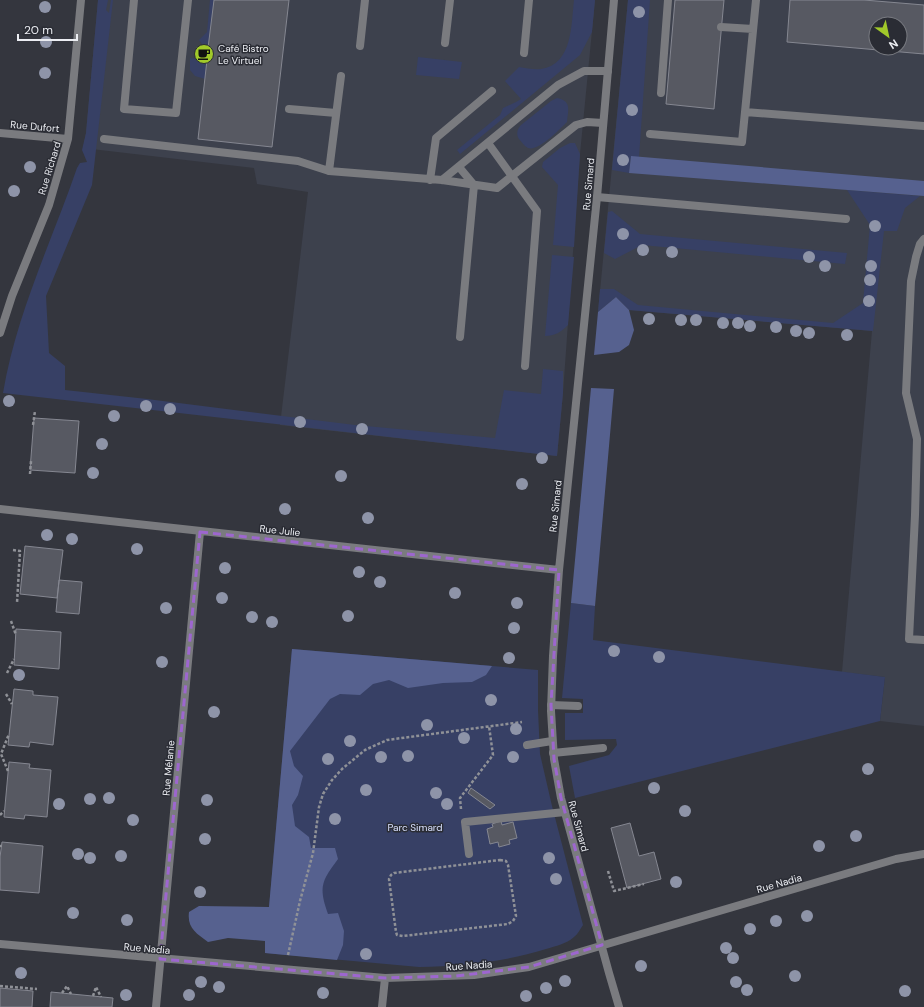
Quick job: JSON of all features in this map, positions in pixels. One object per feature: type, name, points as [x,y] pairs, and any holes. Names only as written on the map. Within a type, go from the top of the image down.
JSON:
[{"type":"street","name":"Rue Richard","points":[[0,333],[12,296],[49,205],[68,139],[81,0]]},
{"type":"street","points":[[134,0],[124,109],[176,114],[188,0]]},
{"type":"street","points":[[360,46],[365,0]]},
{"type":"street","points":[[445,43],[450,0]]},
{"type":"street","points":[[524,54],[529,0]]},
{"type":"street","name":"Rue Simard","points":[[614,0],[597,197],[559,570],[551,705],[552,741],[557,776],[565,812],[619,1007]]},
{"type":"street","points":[[661,93],[668,0]]},
{"type":"street","points":[[650,134],[742,142],[756,0]]},
{"type":"street","points":[[721,27],[753,30]]},
{"type":"street","points":[[442,180],[558,86],[574,75],[584,71],[608,71]]},
{"type":"street","points":[[329,170],[341,76]]},
{"type":"street","points":[[430,180],[436,138],[492,91]]},
{"type":"street","points":[[289,109],[336,113]]},
{"type":"street","points":[[745,112],[924,126]]},
{"type":"street","points":[[104,140],[298,161],[329,170],[442,180],[497,188],[576,125],[587,122],[603,123]]},
{"type":"street","name":"Rue Dufort","points":[[0,133],[68,139]]},
{"type":"street","points":[[488,143],[537,211],[526,366]]},
{"type":"street","points":[[459,167],[474,185],[460,337]]},
{"type":"street","points":[[597,197],[846,219]]},
{"type":"street","points":[[924,239],[920,244],[911,281],[906,393],[917,439],[909,639],[924,640]]},
{"type":"street","name":"Rue Julie","points":[[0,509],[559,570]]},
{"type":"street","points":[[915,515],[924,516]]},
{"type":"street","name":"Rue Mélanie","points":[[156,1007],[200,532]]},
{"type":"street","points":[[551,705],[578,706]]},
{"type":"street","points":[[527,745],[552,741]]},
{"type":"street","points":[[554,754],[603,748]]},
{"type":"street","points":[[469,854],[465,822],[565,812]]},
{"type":"street","name":"Rue Nadia","points":[[0,944],[385,978],[456,976],[493,973],[529,967],[896,859],[924,854]]},
{"type":"street","points":[[382,1007],[385,978]]},
{"type":"path","points":[[33,425],[35,411]]},
{"type":"path","points":[[30,461],[30,474]]},
{"type":"path","points":[[13,550],[20,551],[17,603]]},
{"type":"path","points":[[19,559],[24,559]]},
{"type":"path","points":[[11,621],[16,635]]},
{"type":"path","points":[[7,673],[14,659]]},
{"type":"path","points":[[6,694],[12,704]]},
{"type":"path","points":[[288,955],[312,853],[319,807],[323,794],[332,780],[342,769],[365,750],[387,740],[522,722]]},
{"type":"path","points":[[465,822],[461,819],[460,798],[492,755],[489,726]]},
{"type":"path","points":[[448,732],[449,737]]},
{"type":"path","points":[[8,770],[1,754],[9,734]]},
{"type":"path","points":[[0,815],[4,811]]},
{"type":"path","points":[[506,861],[508,864],[516,916],[513,921],[508,924],[403,936],[397,935],[390,887],[391,874],[475,862],[506,861]]},
{"type":"path","points":[[608,871],[614,891],[644,884]]},
{"type":"path","points":[[0,986],[9,988],[37,989]]},
{"type":"path","points":[[62,993],[67,986],[71,994]]},
{"type":"path","points":[[93,996],[96,987],[102,997]]},
{"type":"highlighted area","points":[[200,532],[559,570],[551,705],[554,759],[561,798],[602,945],[529,967],[456,976],[385,978],[160,959]]},
{"type":"shaded area","points":[[98,0],[595,0],[580,154],[557,456],[280,425],[308,192],[257,184],[254,168],[83,148],[86,133]]},
{"type":"shaded area","points":[[628,0],[924,0],[924,726],[880,721],[885,677],[842,672],[872,331],[629,310],[616,297],[598,312]]},
{"type":"shaded area","points":[[631,156],[924,181],[924,196],[629,173]]},
{"type":"shaded area","points":[[616,297],[629,310],[634,330],[629,345],[619,352],[594,355],[598,312]]},
{"type":"shaded area","points":[[591,388],[614,389],[595,606],[571,603]]},
{"type":"shaded area","points":[[292,649],[492,666],[486,675],[472,682],[443,683],[408,688],[389,680],[373,684],[360,695],[340,694],[330,699],[290,751],[294,766],[303,776],[298,795],[292,805],[295,826],[309,837],[311,848],[335,848],[338,859],[328,873],[323,884],[323,897],[328,914],[338,913],[344,931],[343,945],[337,960],[265,953],[265,941],[228,938],[208,942],[193,930],[189,922],[189,912],[199,906],[269,907]]},
{"type":"green space","points":[[98,0],[108,0],[106,10],[109,13],[111,0],[113,0],[92,185],[46,296],[49,353],[65,366],[65,390],[355,425],[495,438],[504,390],[541,394],[543,369],[563,371],[563,393],[557,456],[3,393],[16,335],[35,279],[77,168],[80,163],[87,162],[82,150],[86,133]]},
{"type":"green space","points":[[210,0],[214,0],[208,48],[201,48],[202,44],[199,40],[207,32]]},
{"type":"green space","points":[[574,0],[595,0],[592,32],[580,55],[460,154],[457,150],[500,115],[503,108],[521,99],[505,81],[519,67],[541,69],[551,66],[559,60],[565,52],[571,32]]},
{"type":"green space","points":[[628,0],[650,0],[639,157],[631,157],[629,173],[612,170]]},
{"type":"green space","points":[[418,57],[462,62],[459,79],[416,75]]},
{"type":"green space","points":[[190,58],[207,60],[205,79],[195,76],[190,70]]},
{"type":"green space","points":[[557,98],[562,99],[567,104],[567,122],[537,147],[528,148],[518,137],[517,132],[519,128],[551,101]]},
{"type":"green space","points":[[570,143],[575,143],[580,154],[574,247],[553,245],[558,185],[542,167],[543,162],[560,148]]},
{"type":"green space","points":[[847,190],[920,196],[905,208],[897,231],[884,231],[873,331],[629,310],[616,297],[598,312],[600,289],[614,289],[638,305],[833,323],[863,303],[870,225]]},
{"type":"green space","points":[[612,211],[640,234],[847,253],[845,264],[642,245],[615,259],[604,253],[608,212]]},
{"type":"green space","points":[[552,255],[574,257],[568,325],[558,333],[545,336]]},
{"type":"green space","points":[[571,603],[595,606],[593,640],[885,677],[880,721],[575,798],[569,766],[609,755],[617,745],[616,739],[565,740],[565,713],[583,713],[583,699],[562,698]]},
{"type":"green space","name":"Parc Simard","points":[[292,649],[538,670],[540,754],[583,925],[575,936],[561,944],[515,957],[451,966],[419,967],[265,953]]},
{"type":"building","points":[[214,0],[289,0],[272,147],[198,139],[207,60],[197,58],[199,47],[208,48]]},
{"type":"building","points":[[675,0],[724,0],[714,109],[666,104]]},
{"type":"building","points":[[790,0],[864,0],[924,5],[924,54],[908,53],[908,16],[868,16],[868,49],[787,42]]},
{"type":"building","points":[[34,418],[79,421],[75,473],[30,470]]},
{"type":"building","points":[[25,546],[63,550],[57,598],[20,594]]},
{"type":"building","points":[[59,580],[82,582],[79,614],[56,612]]},
{"type":"building","points":[[16,629],[61,632],[59,669],[14,665]]},
{"type":"building","points":[[14,689],[33,691],[33,695],[58,697],[53,745],[30,742],[29,747],[8,745]]},
{"type":"building","points":[[9,762],[30,764],[29,768],[51,770],[47,817],[25,815],[24,819],[4,817]]},
{"type":"building","points":[[471,788],[495,805],[490,809],[468,793]]},
{"type":"building","points":[[501,821],[502,825],[513,822],[517,838],[509,840],[510,844],[499,847],[498,842],[490,844],[487,829],[493,827],[492,824]]},
{"type":"building","points":[[630,823],[639,856],[654,852],[661,879],[627,888],[611,828]]},
{"type":"building","points":[[2,842],[43,846],[39,893],[0,890],[0,857]]},
{"type":"building","points":[[0,988],[33,991],[32,1007],[0,1007]]},
{"type":"building","points":[[51,992],[113,998],[112,1007],[50,1007]]},
{"type":"place","name":"Café Bistro Le Virtuel","points":[[204,54]]}]
